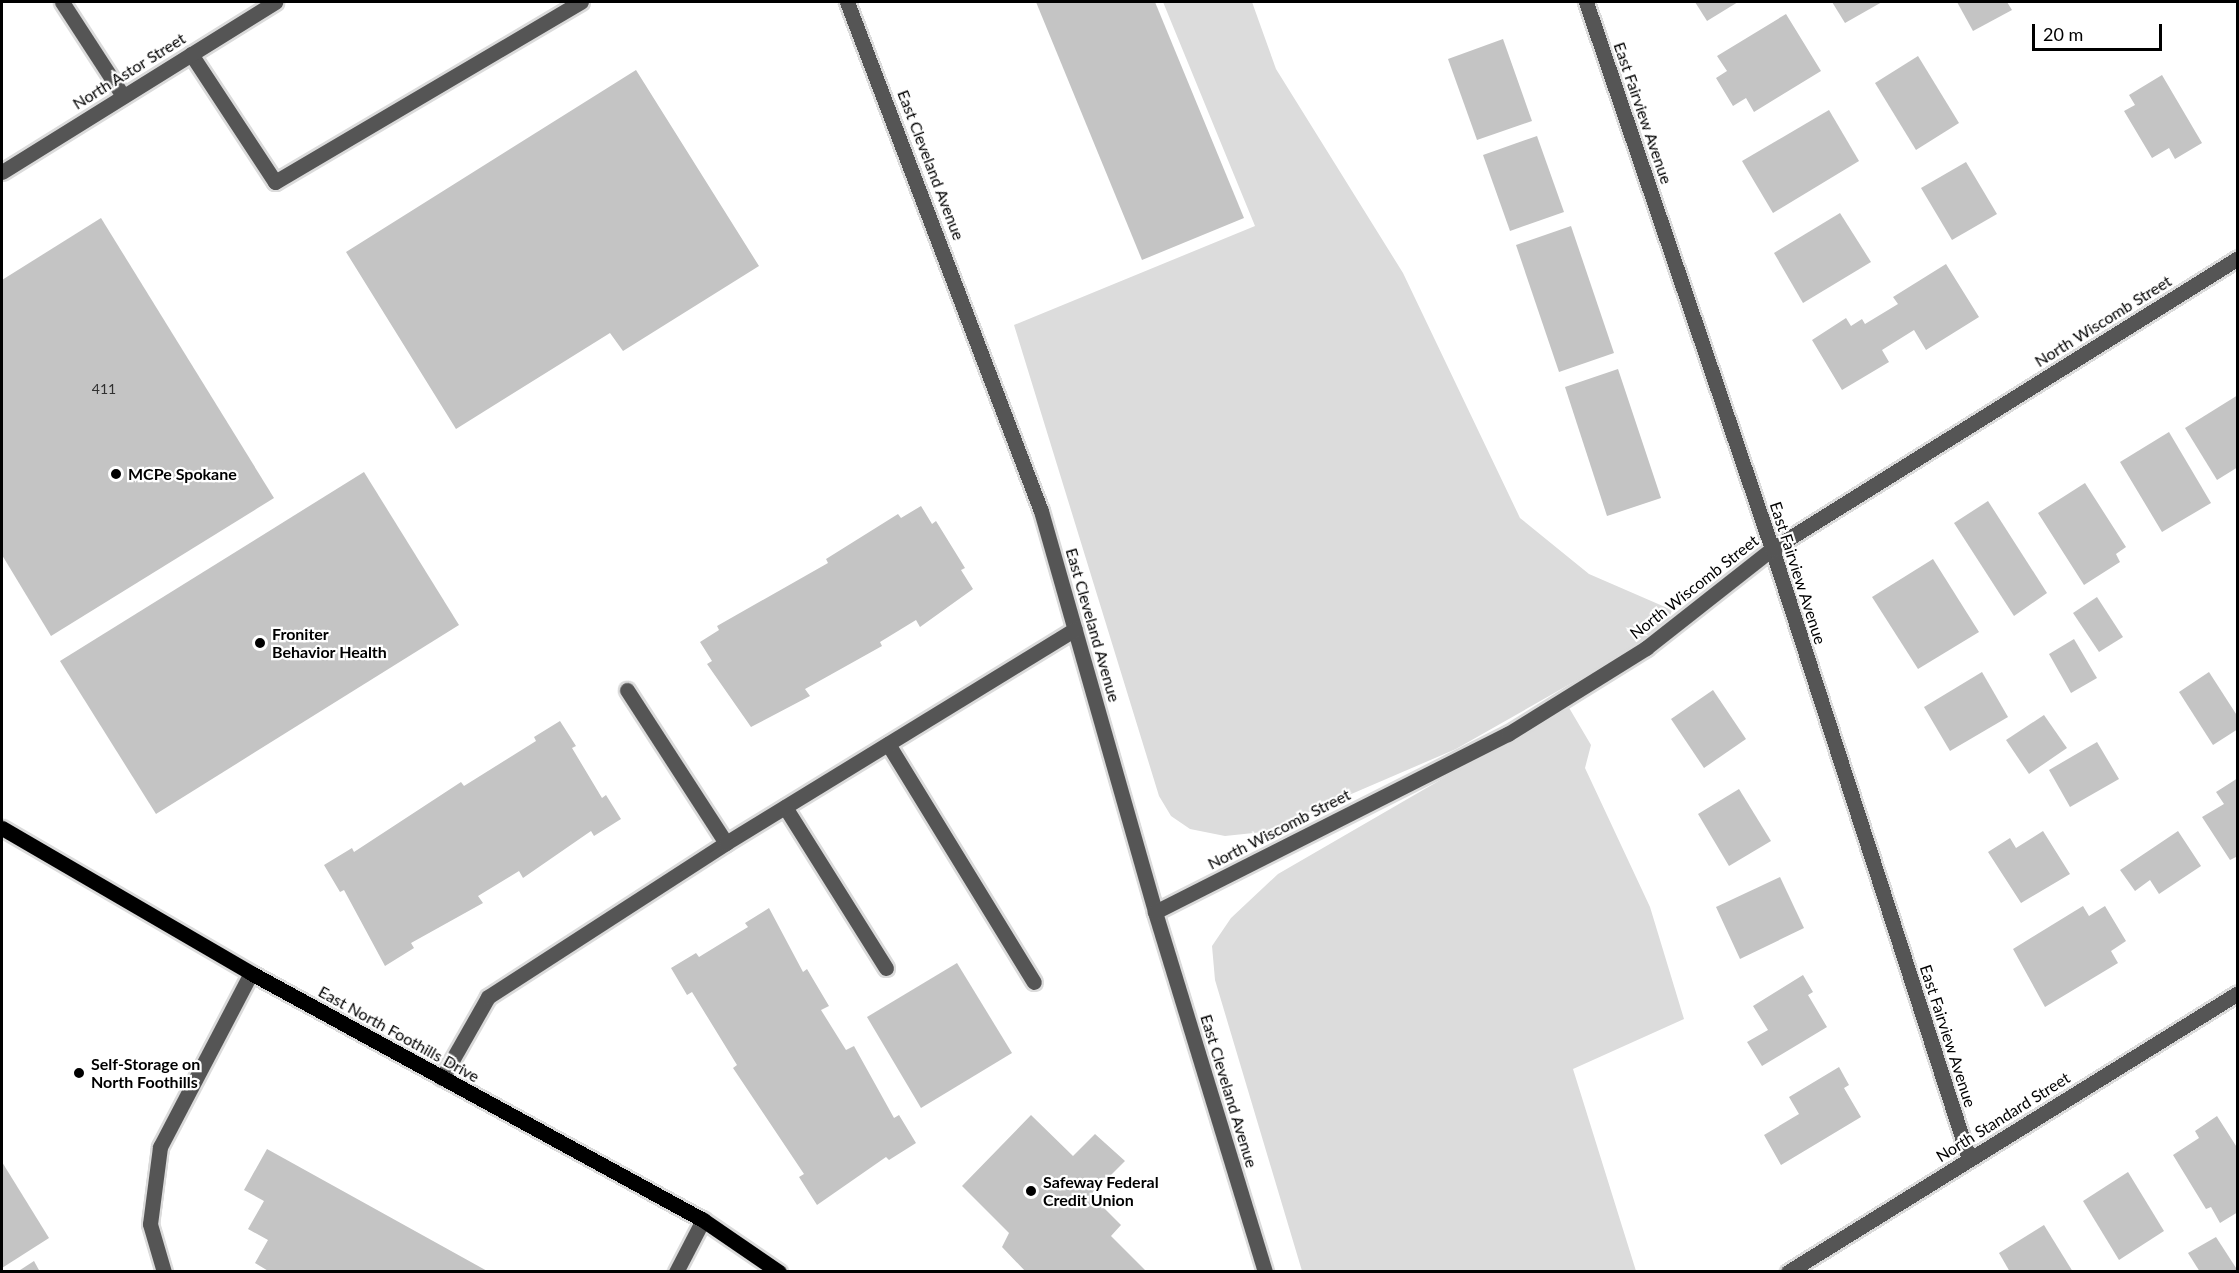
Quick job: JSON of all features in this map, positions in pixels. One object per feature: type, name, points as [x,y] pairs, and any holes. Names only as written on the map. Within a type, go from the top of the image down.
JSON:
[{"type":"main road","name":"East North Foothills Drive","points":[[2,828],[251,973],[703,1220],[779,1272]]},
{"type":"street","points":[[62,2],[123,96]]},
{"type":"street","name":"North Astor Street","points":[[2,171],[275,2]]},
{"type":"street","points":[[191,54],[275,182],[581,2]]},
{"type":"street","name":"East Cleveland Avenue","points":[[848,2],[1041,511],[1155,912],[1265,1272]]},
{"type":"street","name":"East Fairview Avenue","points":[[1586,2],[1772,549],[1969,1159]]},
{"type":"street","name":"North Wiscomb Street","points":[[1155,912],[1508,734],[1646,648],[1772,549],[2238,258]]},
{"type":"street","points":[[442,1078],[488,997],[726,843],[1075,629]]},
{"type":"street","points":[[627,690],[726,843]]},
{"type":"street","points":[[888,744],[1034,982]]},
{"type":"street","points":[[785,807],[886,968]]},
{"type":"street","points":[[164,1272],[150,1224],[160,1147],[251,973]]},
{"type":"street","name":"North Standard Street","points":[[1788,1272],[2238,993]]},
{"type":"street","points":[[676,1272],[703,1220]]},
{"type":"shaded area","points":[[1163,2],[1252,2],[1276,69],[1403,273],[1520,518],[1589,574],[1672,610],[1669,619],[1644,642],[1456,749],[1263,832],[1225,836],[1190,829],[1171,816],[1159,796],[1014,325],[1255,226]]},
{"type":"shaded area","points":[[1568,706],[1591,745],[1585,768],[1650,907],[1684,1019],[1573,1069],[1636,1271],[1302,1271],[1215,980],[1212,946],[1231,918],[1278,874]]},
{"type":"building","points":[[1036,2],[1155,2],[1244,218],[1142,260]]},
{"type":"building","points":[[1695,2],[1738,2],[1707,21]]},
{"type":"building","points":[[1832,2],[1882,2],[1845,23]]},
{"type":"building","points":[[1957,2],[2007,2],[2012,10],[1973,31]]},
{"type":"building","points":[[1786,14],[1821,71],[1754,112],[1746,98],[1733,106],[1716,78],[1727,71],[1717,56]]},
{"type":"building","points":[[1503,39],[1532,121],[1477,140],[1448,59]]},
{"type":"building","points":[[1918,56],[1959,123],[1916,150],[1875,83]]},
{"type":"building","points":[[636,70],[759,266],[623,351],[610,333],[456,429],[346,252]]},
{"type":"building","points":[[2162,75],[2202,143],[2175,159],[2169,148],[2152,158],[2124,111],[2135,105],[2129,95]]},
{"type":"building","points":[[1829,110],[1859,161],[1773,213],[1742,161]]},
{"type":"building","points":[[1537,136],[1564,212],[1510,231],[1483,155]]},
{"type":"building","points":[[1966,162],[1997,214],[1952,240],[1921,188]]},
{"type":"building","points":[[1840,213],[1871,262],[1803,303],[1774,253]]},
{"type":"building","points":[[101,218],[274,498],[51,636],[2,555],[2,280]]},
{"type":"building","points":[[1571,226],[1614,353],[1559,372],[1516,245]]},
{"type":"building","points":[[1946,264],[1979,317],[1926,350],[1914,330],[1882,350],[1889,362],[1842,390],[1812,340],[1846,318],[1851,326],[1862,319],[1865,324],[1898,304],[1893,297]]},
{"type":"building","points":[[1618,369],[1661,498],[1607,516],[1565,387]]},
{"type":"building","points":[[2238,395],[2238,467],[2217,480],[2185,428]]},
{"type":"building","points":[[2169,432],[2211,503],[2162,532],[2120,462]]},
{"type":"building","name":"Froniter Behavior Health","points":[[364,472],[459,625],[156,814],[60,661]]},
{"type":"building","points":[[2085,483],[2126,547],[2116,554],[2120,562],[2084,585],[2038,513]]},
{"type":"building","points":[[1988,501],[2047,593],[2014,616],[1954,523]]},
{"type":"building","points":[[921,506],[932,524],[936,521],[965,568],[961,570],[973,589],[920,627],[916,620],[880,642],[882,646],[805,689],[810,696],[751,727],[707,664],[712,661],[700,642],[719,630],[717,626],[828,563],[826,559],[898,514],[901,518]]},
{"type":"building","points":[[1933,559],[1979,632],[1918,669],[1872,597]]},
{"type":"building","points":[[2097,597],[2123,637],[2099,652],[2073,613]]},
{"type":"building","points":[[2074,639],[2097,678],[2071,693],[2049,654]]},
{"type":"building","points":[[1982,672],[2008,717],[1950,751],[1924,707]]},
{"type":"building","points":[[2209,672],[2238,717],[2238,729],[2213,745],[2179,692]]},
{"type":"building","points":[[1713,690],[1746,739],[1704,768],[1671,719]]},
{"type":"building","points":[[2044,715],[2067,748],[2029,774],[2006,740]]},
{"type":"building","points":[[560,721],[576,746],[572,748],[602,798],[606,795],[621,819],[594,836],[591,831],[523,878],[519,871],[478,896],[483,903],[411,943],[414,948],[385,966],[344,890],[340,892],[324,865],[352,848],[354,852],[461,782],[464,786],[536,741],[534,737]]},
{"type":"building","points":[[2097,742],[2119,779],[2070,807],[2049,770]]},
{"type":"building","points":[[2238,778],[2238,856],[2230,860],[2202,817],[2224,804],[2216,792]]},
{"type":"building","points":[[1739,789],[1771,841],[1729,866],[1698,814]]},
{"type":"building","points":[[2043,831],[2070,874],[2021,903],[1988,852],[2010,838],[2016,848]]},
{"type":"building","points":[[2178,831],[2201,866],[2159,894],[2150,880],[2135,891],[2120,870]]},
{"type":"building","points":[[1780,877],[1804,928],[1740,959],[1716,907]]},
{"type":"building","points":[[2083,906],[2089,916],[2105,906],[2126,941],[2111,951],[2118,963],[2045,1007],[2013,949]]},
{"type":"building","points":[[769,908],[803,972],[807,969],[829,1006],[821,1010],[846,1050],[854,1046],[894,1118],[899,1115],[916,1143],[889,1160],[886,1157],[817,1205],[799,1177],[804,1174],[733,1068],[737,1065],[692,992],[687,995],[671,968],[696,953],[699,957],[748,927],[745,923]]},
{"type":"building","points":[[957,963],[1012,1053],[921,1108],[867,1017]]},
{"type":"building","points":[[1803,975],[1813,992],[1808,995],[1827,1027],[1762,1066],[1747,1042],[1768,1030],[1753,1006]]},
{"type":"building","points":[[1839,1067],[1849,1085],[1844,1088],[1861,1117],[1781,1165],[1764,1135],[1799,1114],[1789,1097]]},
{"type":"building","name":"Safeway Federal Credit Union","points":[[1031,1115],[1073,1156],[1095,1134],[1125,1161],[1091,1195],[1121,1225],[1111,1236],[1147,1272],[1026,1272],[1002,1247],[1009,1233],[962,1186]]},
{"type":"building","points":[[2217,1116],[2238,1149],[2238,1212],[2220,1223],[2211,1207],[2206,1209],[2173,1155],[2199,1138],[2195,1131]]},
{"type":"building","points":[[267,1149],[489,1272],[270,1272],[255,1263],[268,1240],[248,1229],[264,1201],[244,1190]]},
{"type":"building","points":[[2,1162],[49,1238],[2,1268]]},
{"type":"building","points":[[2128,1172],[2164,1231],[2119,1260],[2083,1201]]},
{"type":"building","points":[[2044,1225],[2073,1272],[2010,1272],[1999,1253]]},
{"type":"building","points":[[2216,1237],[2238,1272],[2200,1272],[2188,1253]]},
{"type":"building","points":[[34,1261],[40,1272],[17,1272]]},
{"type":"place","name":"MCPe Spokane","points":[[116,474]]},
{"type":"place","name":"Froniter Behavior Health","points":[[260,643]]},
{"type":"place","name":"Self-Storage on North Foothills","points":[[79,1073]]},
{"type":"place","name":"Safeway Federal Credit Union","points":[[1031,1191]]}]
